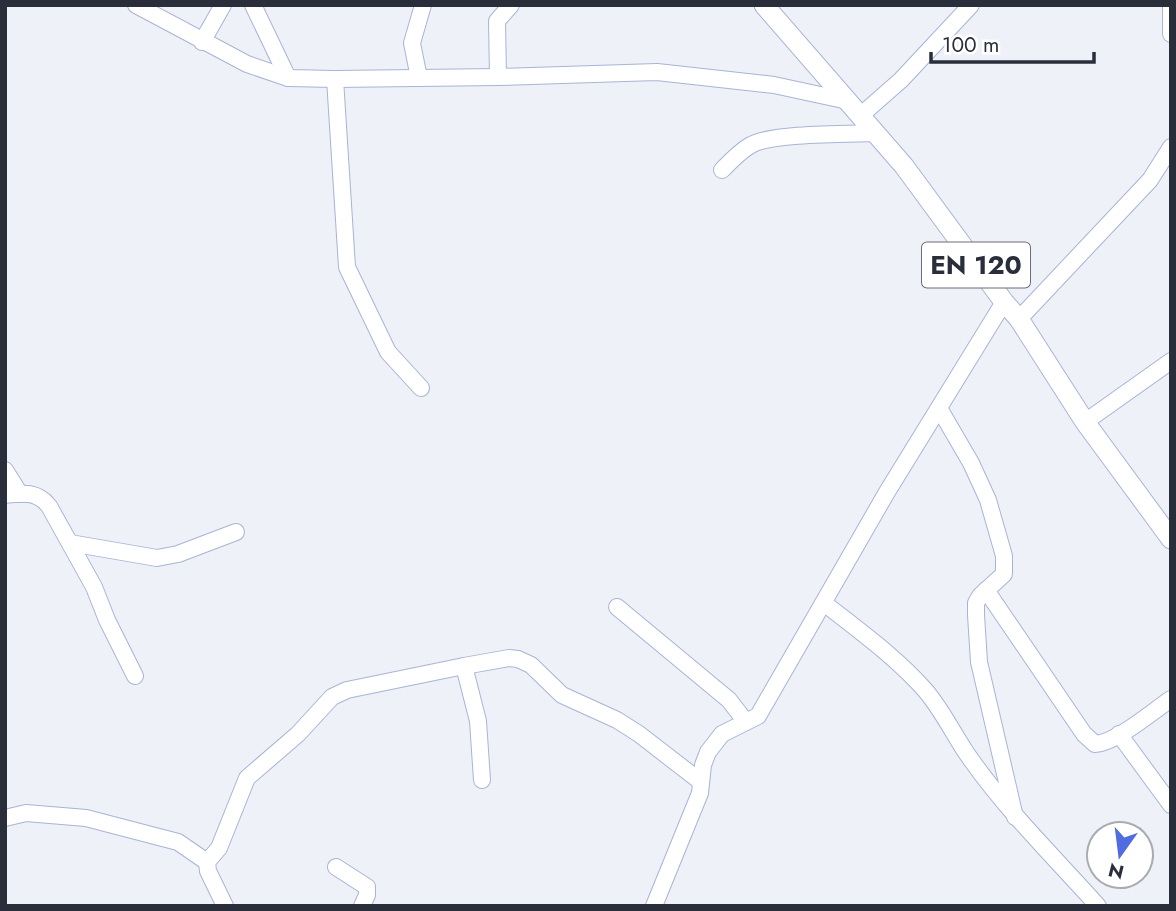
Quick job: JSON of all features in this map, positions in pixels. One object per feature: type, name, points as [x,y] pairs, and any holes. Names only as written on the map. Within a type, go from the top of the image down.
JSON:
[{"type":"main road","name":"EN 120","points":[[764,5],[904,166],[1018,319],[1086,422],[1170,536]]},
{"type":"street","points":[[136,5],[247,64],[288,78],[498,77],[657,72],[774,85],[854,109],[901,80],[963,8]]},
{"type":"street","points":[[202,42],[223,5]]},
{"type":"street","points":[[253,5],[288,78]]},
{"type":"street","points":[[419,78],[412,36],[423,5]]},
{"type":"street","points":[[498,77],[497,21],[511,5]]},
{"type":"street","points":[[1171,6],[1171,34]]},
{"type":"street","points":[[335,79],[348,267],[388,352],[421,388]]},
{"type":"street","points":[[722,170],[753,143],[815,135],[875,133]]},
{"type":"street","points":[[1018,319],[1150,180],[1171,147]]},
{"type":"street","points":[[654,906],[700,793],[703,765],[715,741],[722,734],[758,716],[887,492],[1004,302]]},
{"type":"street","points":[[1086,422],[1171,361]]},
{"type":"street","points":[[939,408],[971,463],[988,500],[1004,556],[1004,574],[976,603],[979,662],[1015,817]]},
{"type":"street","points":[[5,470],[12,494],[34,494],[44,499],[94,587],[135,676]]},
{"type":"street","points":[[70,542],[157,558],[178,554],[236,532]]},
{"type":"street","points":[[986,590],[1084,734],[1095,744],[1119,734],[1171,699]]},
{"type":"street","points":[[824,603],[878,646],[924,688],[944,714],[971,760],[1015,817],[1098,906]]},
{"type":"street","points":[[617,607],[729,700],[746,722]]},
{"type":"street","points":[[207,862],[219,848],[247,778],[298,734],[332,697],[346,690],[509,658],[531,664],[562,695],[617,720],[701,782]]},
{"type":"street","points":[[464,666],[478,721],[482,780]]},
{"type":"street","points":[[1119,734],[1171,805]]},
{"type":"street","points":[[5,818],[26,813],[86,818],[171,839],[188,847],[207,862],[208,872],[225,906]]},
{"type":"street","points":[[336,867],[367,887],[362,906]]}]
